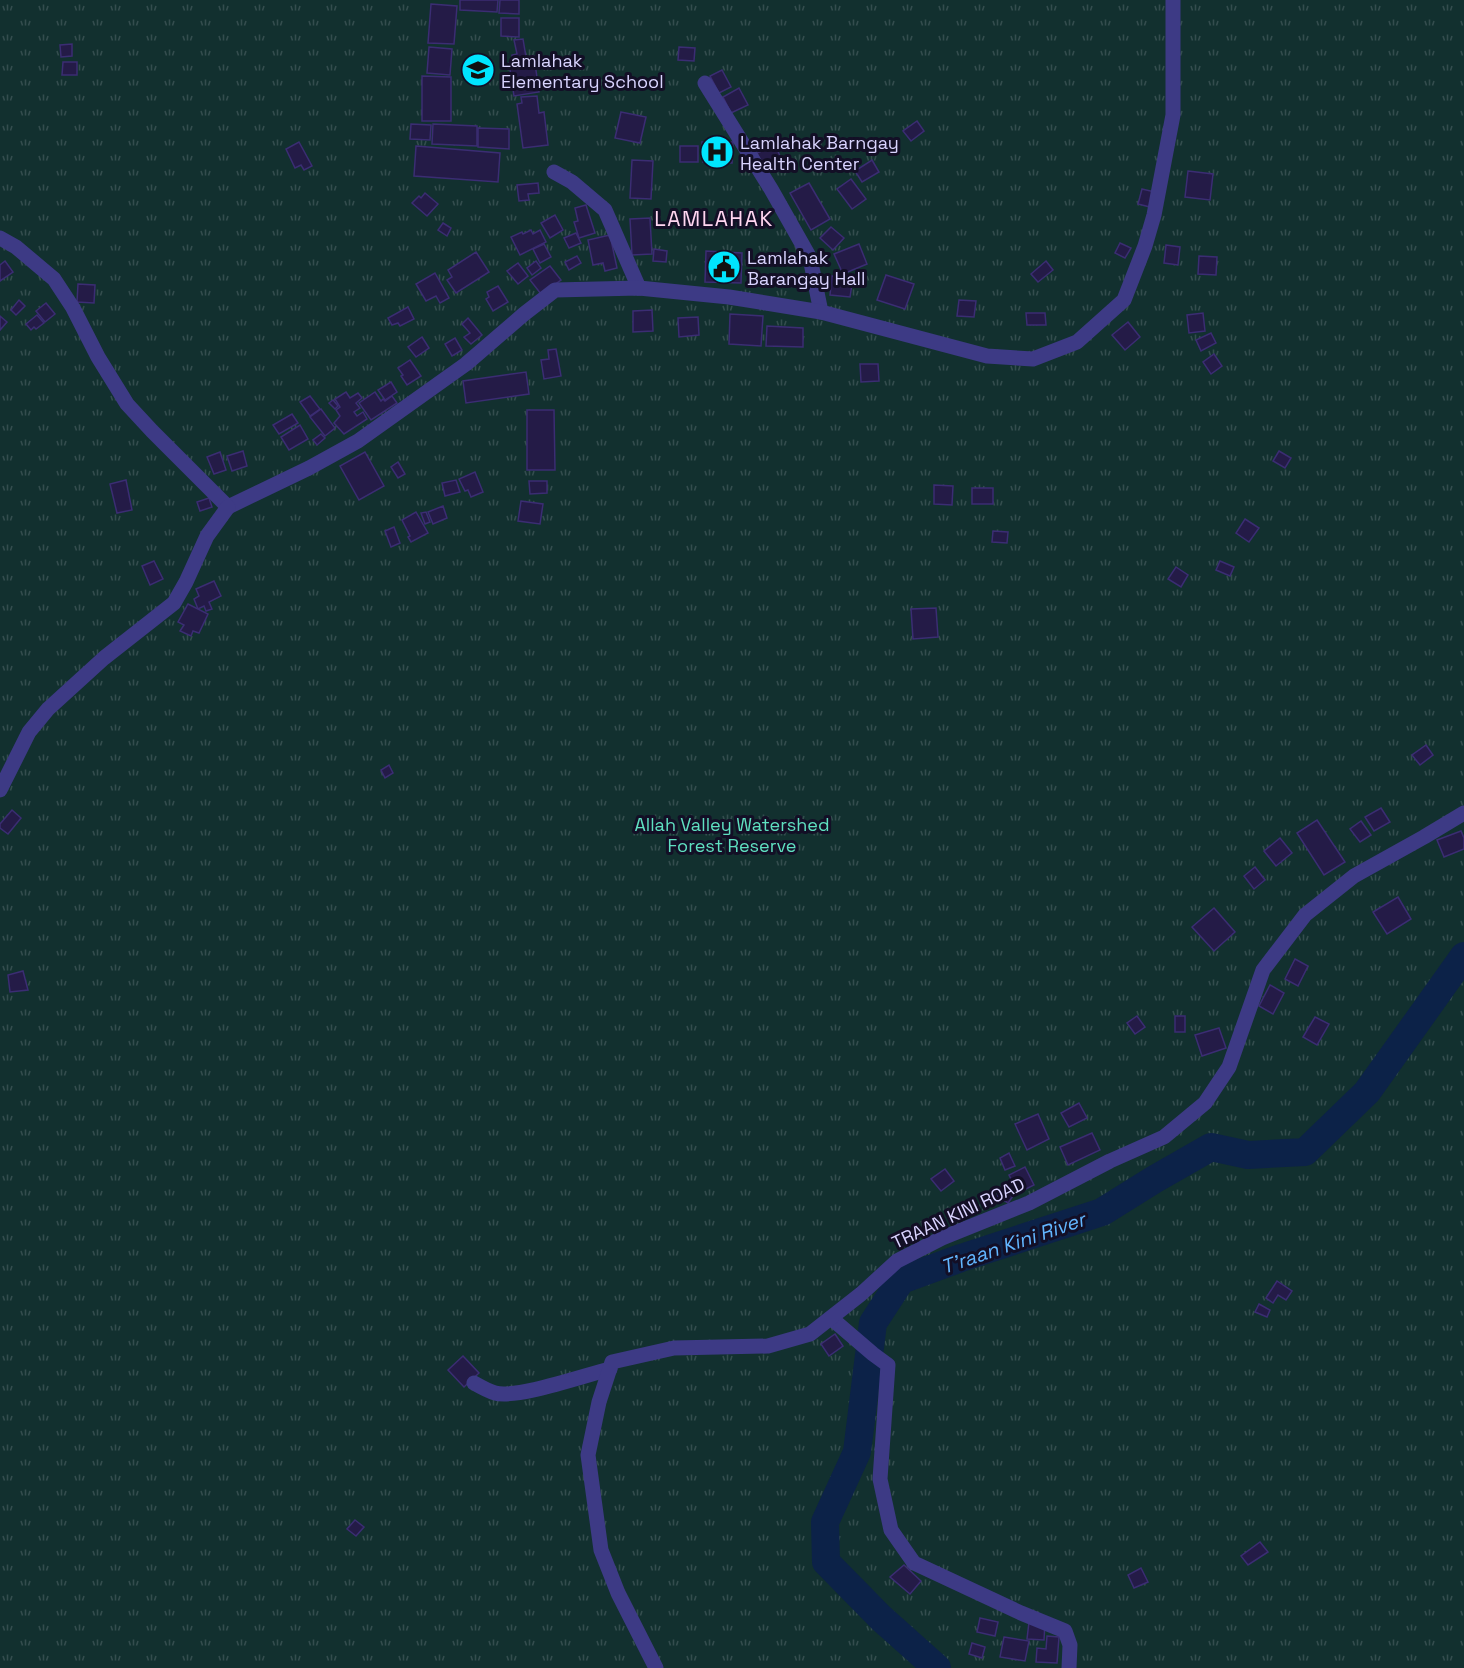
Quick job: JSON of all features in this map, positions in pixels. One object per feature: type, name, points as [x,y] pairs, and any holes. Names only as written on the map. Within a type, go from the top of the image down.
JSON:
[{"type":"street","points":[[0,790],[29,732],[48,709],[104,658],[174,603],[207,536],[228,507],[309,468],[358,441],[466,364],[555,290],[639,288],[729,297],[821,312],[987,356],[1033,359],[1077,342],[1124,300],[1145,246],[1154,215],[1173,115],[1173,0]]},
{"type":"street","points":[[705,83],[771,189],[810,258],[821,312]]},
{"type":"street","points":[[554,172],[572,182],[604,210],[639,288]]},
{"type":"street","points":[[0,238],[16,247],[54,279],[127,404],[228,507]]},
{"type":"street","name":"TRAAN KINI ROAD","points":[[610,1369],[612,1362],[674,1348],[768,1346],[810,1334],[861,1294],[897,1261],[942,1238],[1029,1203],[1110,1161],[1164,1137],[1205,1103],[1229,1067],[1263,970],[1305,915],[1354,876],[1464,813]]},
{"type":"street","points":[[831,1318],[888,1365],[880,1479],[891,1530],[914,1563],[1020,1613],[1065,1631],[1070,1645],[1069,1668]]},
{"type":"street","points":[[474,1383],[496,1394],[517,1393],[610,1369]]},
{"type":"street","points":[[610,1369],[598,1402],[588,1455],[600,1540],[618,1593],[656,1668]]},
{"type":"green space","name":"Allah Valley Watershed Forest Reserve","points":[[0,0],[1464,0],[1464,1668],[0,1668]]},
{"type":"building","points":[[460,0],[498,0],[497,12],[460,10]]},
{"type":"building","points":[[500,0],[519,0],[519,14],[499,13]]},
{"type":"building","points":[[431,4],[457,6],[454,44],[428,43]]},
{"type":"building","points":[[501,18],[519,18],[519,37],[501,36]]},
{"type":"building","points":[[523,39],[526,57],[534,56],[539,92],[514,96],[509,63],[512,62],[512,55],[517,54],[514,40]]},
{"type":"building","points":[[72,44],[72,56],[61,57],[60,45]]},
{"type":"building","points":[[429,47],[452,49],[450,75],[427,73]]},
{"type":"building","points":[[679,47],[695,48],[694,61],[678,60]]},
{"type":"building","points":[[63,62],[77,62],[77,75],[62,75]]},
{"type":"building","points":[[722,70],[731,87],[719,93],[710,76]]},
{"type":"building","points":[[422,76],[451,77],[451,121],[422,121]]},
{"type":"building","points":[[739,88],[748,105],[731,113],[723,97]]},
{"type":"building","points":[[537,96],[539,113],[544,112],[548,145],[523,148],[517,104],[522,103],[521,97]]},
{"type":"building","points":[[621,112],[646,117],[640,143],[615,138]]},
{"type":"building","points":[[917,121],[924,131],[911,141],[903,131]]},
{"type":"building","points":[[411,124],[431,125],[430,140],[410,139]]},
{"type":"building","points":[[433,124],[477,126],[477,146],[432,144]]},
{"type":"building","points":[[478,128],[509,129],[509,149],[478,147]]},
{"type":"building","points":[[299,142],[312,166],[304,170],[301,165],[295,168],[286,149]]},
{"type":"building","name":"Lamlahak Barngay Health Center","points":[[702,142],[733,142],[732,163],[703,162]]},
{"type":"building","points":[[775,145],[782,160],[764,168],[757,153]]},
{"type":"building","points":[[416,146],[500,153],[498,182],[414,176]]},
{"type":"building","points":[[680,146],[698,146],[698,162],[680,162]]},
{"type":"building","points":[[632,160],[653,161],[651,199],[630,198]]},
{"type":"building","points":[[872,160],[879,172],[862,182],[855,171]]},
{"type":"building","points":[[1188,171],[1213,174],[1210,200],[1185,197]]},
{"type":"building","points":[[851,179],[866,199],[852,209],[837,189]]},
{"type":"building","points":[[538,183],[539,193],[528,194],[529,200],[519,201],[517,185]]},
{"type":"building","points":[[809,183],[830,219],[811,230],[790,193]]},
{"type":"building","points":[[1142,189],[1155,192],[1150,207],[1138,204]]},
{"type":"building","points":[[425,193],[438,204],[427,216],[412,203]]},
{"type":"building","points":[[586,205],[595,233],[579,238],[574,222],[578,221],[575,208]]},
{"type":"building","points":[[555,215],[563,230],[550,238],[541,223]]},
{"type":"building","points":[[650,218],[652,254],[632,255],[630,219]]},
{"type":"building","points":[[443,223],[451,228],[447,236],[438,230]]},
{"type":"building","points":[[831,227],[844,238],[833,250],[820,238]]},
{"type":"building","points":[[531,230],[533,234],[540,230],[546,242],[520,255],[511,237]]},
{"type":"building","points":[[576,233],[581,243],[569,248],[564,238]]},
{"type":"building","points":[[610,235],[617,268],[605,271],[603,263],[593,265],[588,240]]},
{"type":"building","points":[[1120,243],[1131,248],[1125,258],[1115,253]]},
{"type":"building","points":[[544,244],[551,257],[540,263],[533,249]]},
{"type":"building","points":[[859,244],[867,264],[843,274],[834,254]]},
{"type":"building","points":[[1166,245],[1180,247],[1178,265],[1164,263]]},
{"type":"building","points":[[654,249],[667,251],[666,262],[653,261]]},
{"type":"building","name":"Lamlahak Barangay Hall","points":[[706,251],[742,253],[741,283],[705,282]]},
{"type":"building","points":[[476,252],[489,272],[456,293],[447,280],[452,277],[448,270]]},
{"type":"building","points":[[577,256],[581,263],[569,270],[565,262]]},
{"type":"building","points":[[1199,256],[1217,257],[1216,275],[1198,274]]},
{"type":"building","points":[[5,261],[13,272],[0,281],[0,265]]},
{"type":"building","points":[[536,261],[541,268],[532,275],[527,268]]},
{"type":"building","points":[[1046,261],[1053,270],[1038,282],[1031,274]]},
{"type":"building","points":[[518,263],[528,276],[518,284],[507,271]]},
{"type":"building","points":[[550,266],[561,280],[541,294],[530,280]]},
{"type":"building","points":[[435,273],[449,298],[440,303],[436,296],[426,301],[416,284]]},
{"type":"building","points":[[886,275],[914,284],[905,309],[877,300]]},
{"type":"building","points":[[832,276],[853,278],[850,297],[830,295]]},
{"type":"building","points":[[78,284],[95,285],[94,303],[77,302]]},
{"type":"building","points":[[498,286],[508,302],[493,311],[486,299],[489,297],[487,292]]},
{"type":"building","points":[[19,300],[25,306],[16,315],[11,310]]},
{"type":"building","points":[[959,300],[976,301],[974,317],[957,316]]},
{"type":"building","points":[[46,303],[55,314],[45,322],[36,311]]},
{"type":"building","points":[[408,307],[414,319],[400,326],[398,323],[392,325],[388,318]]},
{"type":"building","points":[[652,310],[653,331],[633,332],[633,311]]},
{"type":"building","points":[[1026,313],[1045,313],[1046,325],[1027,325]]},
{"type":"building","points":[[1203,313],[1205,331],[1189,333],[1187,315]]},
{"type":"building","points":[[730,314],[763,316],[761,346],[729,344]]},
{"type":"building","points":[[37,315],[44,323],[31,330],[26,324]]},
{"type":"building","points":[[0,316],[7,322],[0,330]]},
{"type":"building","points":[[698,317],[699,335],[679,337],[678,318]]},
{"type":"building","points":[[468,318],[482,335],[471,344],[464,337],[470,333],[462,324]]},
{"type":"building","points":[[1128,322],[1140,337],[1125,350],[1112,335]]},
{"type":"building","points":[[767,326],[803,328],[803,347],[766,346]]},
{"type":"building","points":[[1211,333],[1216,343],[1201,351],[1196,340]]},
{"type":"building","points":[[422,337],[429,348],[416,357],[408,347]]},
{"type":"building","points":[[455,338],[462,350],[452,356],[445,344]]},
{"type":"building","points":[[556,349],[561,376],[544,379],[541,360],[549,359],[548,350]]},
{"type":"building","points":[[1214,354],[1222,366],[1211,374],[1203,362]]},
{"type":"building","points":[[410,360],[421,376],[407,385],[398,368]]},
{"type":"building","points":[[860,364],[878,364],[879,381],[861,382]]},
{"type":"building","points":[[526,372],[529,394],[466,403],[463,381]]},
{"type":"building","points":[[391,382],[397,392],[385,400],[378,390]]},
{"type":"building","points":[[346,392],[350,398],[358,393],[362,398],[356,403],[360,408],[354,412],[357,416],[363,412],[367,419],[344,434],[334,423],[340,416],[336,410],[340,407],[335,399]]},
{"type":"building","points":[[375,392],[381,401],[392,396],[397,403],[371,420],[359,403]]},
{"type":"building","points":[[310,396],[320,409],[310,416],[300,402]]},
{"type":"building","points":[[333,400],[338,406],[335,409],[329,403]]},
{"type":"building","points":[[321,409],[335,428],[325,436],[310,417]]},
{"type":"building","points":[[527,410],[554,410],[555,470],[527,470]]},
{"type":"building","points":[[292,414],[298,423],[279,434],[273,425]]},
{"type":"building","points":[[300,425],[308,439],[289,450],[281,437]]},
{"type":"building","points":[[321,434],[325,438],[317,445],[313,440]]},
{"type":"building","points":[[243,451],[247,466],[232,471],[227,456]]},
{"type":"building","points":[[1279,451],[1291,458],[1285,468],[1273,461]]},
{"type":"building","points":[[220,452],[226,470],[214,474],[207,457]]},
{"type":"building","points":[[365,452],[384,486],[359,500],[340,466]]},
{"type":"building","points":[[398,462],[405,474],[398,478],[391,467]]},
{"type":"building","points":[[475,472],[483,492],[471,497],[459,479]]},
{"type":"building","points":[[126,480],[132,510],[117,513],[110,484]]},
{"type":"building","points":[[456,480],[460,492],[445,496],[442,483]]},
{"type":"building","points":[[529,481],[547,481],[547,493],[530,494]]},
{"type":"building","points":[[934,485],[953,486],[952,505],[934,504]]},
{"type":"building","points":[[972,488],[993,488],[993,504],[972,504]]},
{"type":"building","points":[[209,498],[212,507],[200,511],[197,502]]},
{"type":"building","points":[[521,501],[543,504],[540,524],[518,521]]},
{"type":"building","points":[[443,506],[447,518],[433,524],[428,512]]},
{"type":"building","points":[[416,512],[428,533],[411,542],[402,520]]},
{"type":"building","points":[[426,512],[430,522],[425,524],[421,513]]},
{"type":"building","points":[[1245,519],[1259,528],[1249,542],[1236,533]]},
{"type":"building","points":[[394,527],[400,543],[391,547],[385,531]]},
{"type":"building","points":[[993,531],[1008,532],[1007,543],[992,542]]},
{"type":"building","points":[[154,561],[163,579],[150,585],[142,566]]},
{"type":"building","points":[[1220,561],[1234,567],[1230,576],[1216,570]]},
{"type":"building","points":[[1176,567],[1188,575],[1181,587],[1168,579]]},
{"type":"building","points":[[214,581],[221,596],[209,602],[212,609],[206,611],[204,606],[198,609],[194,599],[199,596],[196,589]]},
{"type":"building","points":[[188,604],[208,614],[199,633],[193,631],[191,636],[180,631],[184,625],[178,622]]},
{"type":"building","points":[[936,608],[938,637],[913,639],[911,609]]},
{"type":"building","points":[[1426,745],[1433,755],[1420,765],[1412,755]]},
{"type":"building","points":[[389,765],[393,773],[385,778],[381,770]]},
{"type":"building","points":[[1381,808],[1390,822],[1374,831],[1365,817]]},
{"type":"building","points":[[12,810],[21,818],[8,834],[0,828],[0,824]]},
{"type":"building","points":[[1317,820],[1345,862],[1324,875],[1297,833]]},
{"type":"building","points":[[1361,821],[1371,835],[1360,842],[1350,829]]},
{"type":"building","points":[[1461,831],[1464,838],[1464,849],[1444,857],[1437,840]]},
{"type":"building","points":[[1280,838],[1292,853],[1276,866],[1264,851]]},
{"type":"building","points":[[1255,867],[1265,880],[1254,889],[1244,876]]},
{"type":"building","points":[[1398,897],[1411,919],[1387,934],[1373,912]]},
{"type":"building","points":[[1214,908],[1235,932],[1214,951],[1192,927]]},
{"type":"building","points":[[1295,959],[1308,966],[1298,986],[1285,979]]},
{"type":"building","points":[[23,971],[28,990],[10,992],[8,975]]},
{"type":"building","points":[[1270,985],[1284,993],[1273,1014],[1259,1006]]},
{"type":"building","points":[[1137,1016],[1145,1027],[1135,1034],[1127,1023]]},
{"type":"building","points":[[1175,1016],[1185,1016],[1185,1032],[1175,1032]]},
{"type":"building","points":[[1315,1017],[1329,1024],[1317,1045],[1303,1037]]},
{"type":"building","points":[[1219,1028],[1226,1048],[1202,1056],[1195,1035]]},
{"type":"building","points":[[1079,1103],[1087,1118],[1069,1127],[1061,1113]]},
{"type":"building","points":[[1038,1114],[1049,1139],[1027,1150],[1015,1124]]},
{"type":"building","points":[[1092,1133],[1100,1150],[1068,1165],[1060,1147]]},
{"type":"building","points":[[1009,1153],[1015,1166],[1005,1170],[1000,1158]]},
{"type":"building","points":[[1025,1167],[1034,1185],[1018,1193],[1009,1175]]},
{"type":"building","points":[[945,1169],[954,1181],[941,1191],[931,1179]]},
{"type":"building","points":[[1004,1185],[1016,1192],[1008,1203],[997,1196]]},
{"type":"building","points":[[1277,1281],[1292,1291],[1286,1300],[1278,1295],[1273,1303],[1266,1298]]},
{"type":"building","points":[[1259,1304],[1270,1310],[1267,1317],[1255,1312]]},
{"type":"building","points":[[835,1334],[843,1346],[829,1356],[821,1344]]},
{"type":"building","points":[[463,1356],[479,1373],[464,1387],[448,1370]]},
{"type":"building","points":[[355,1520],[364,1527],[356,1536],[347,1529]]},
{"type":"building","points":[[1260,1542],[1268,1552],[1248,1565],[1241,1556]]},
{"type":"building","points":[[904,1565],[921,1581],[910,1594],[890,1577]]},
{"type":"building","points":[[1141,1568],[1148,1582],[1134,1588],[1128,1575]]},
{"type":"building","points":[[980,1618],[998,1622],[995,1636],[977,1632]]},
{"type":"building","points":[[1029,1622],[1045,1623],[1044,1640],[1027,1639]]},
{"type":"building","points":[[1047,1636],[1059,1637],[1057,1663],[1036,1662],[1037,1648],[1046,1649]]},
{"type":"building","points":[[1004,1637],[1029,1641],[1025,1661],[1000,1657]]},
{"type":"building","points":[[972,1643],[985,1647],[982,1658],[969,1654]]},
{"type":"waterway","name":"T'raan Kini River","points":[[937,1668],[881,1618],[826,1562],[825,1522],[857,1452],[873,1323],[901,1280],[1102,1212],[1211,1147],[1248,1155],[1305,1152],[1367,1092],[1464,956]]},
{"type":"place","name":"Lamlahak Elementary School","points":[[478,70]]},
{"type":"place","name":"Lamlahak Barngay Health Center","points":[[717,152]]},
{"type":"place","name":"Lamlahak Barangay Hall","points":[[724,267]]},
{"type":"district","name":"LAMLAHAK","points":[[714,218]]}]
